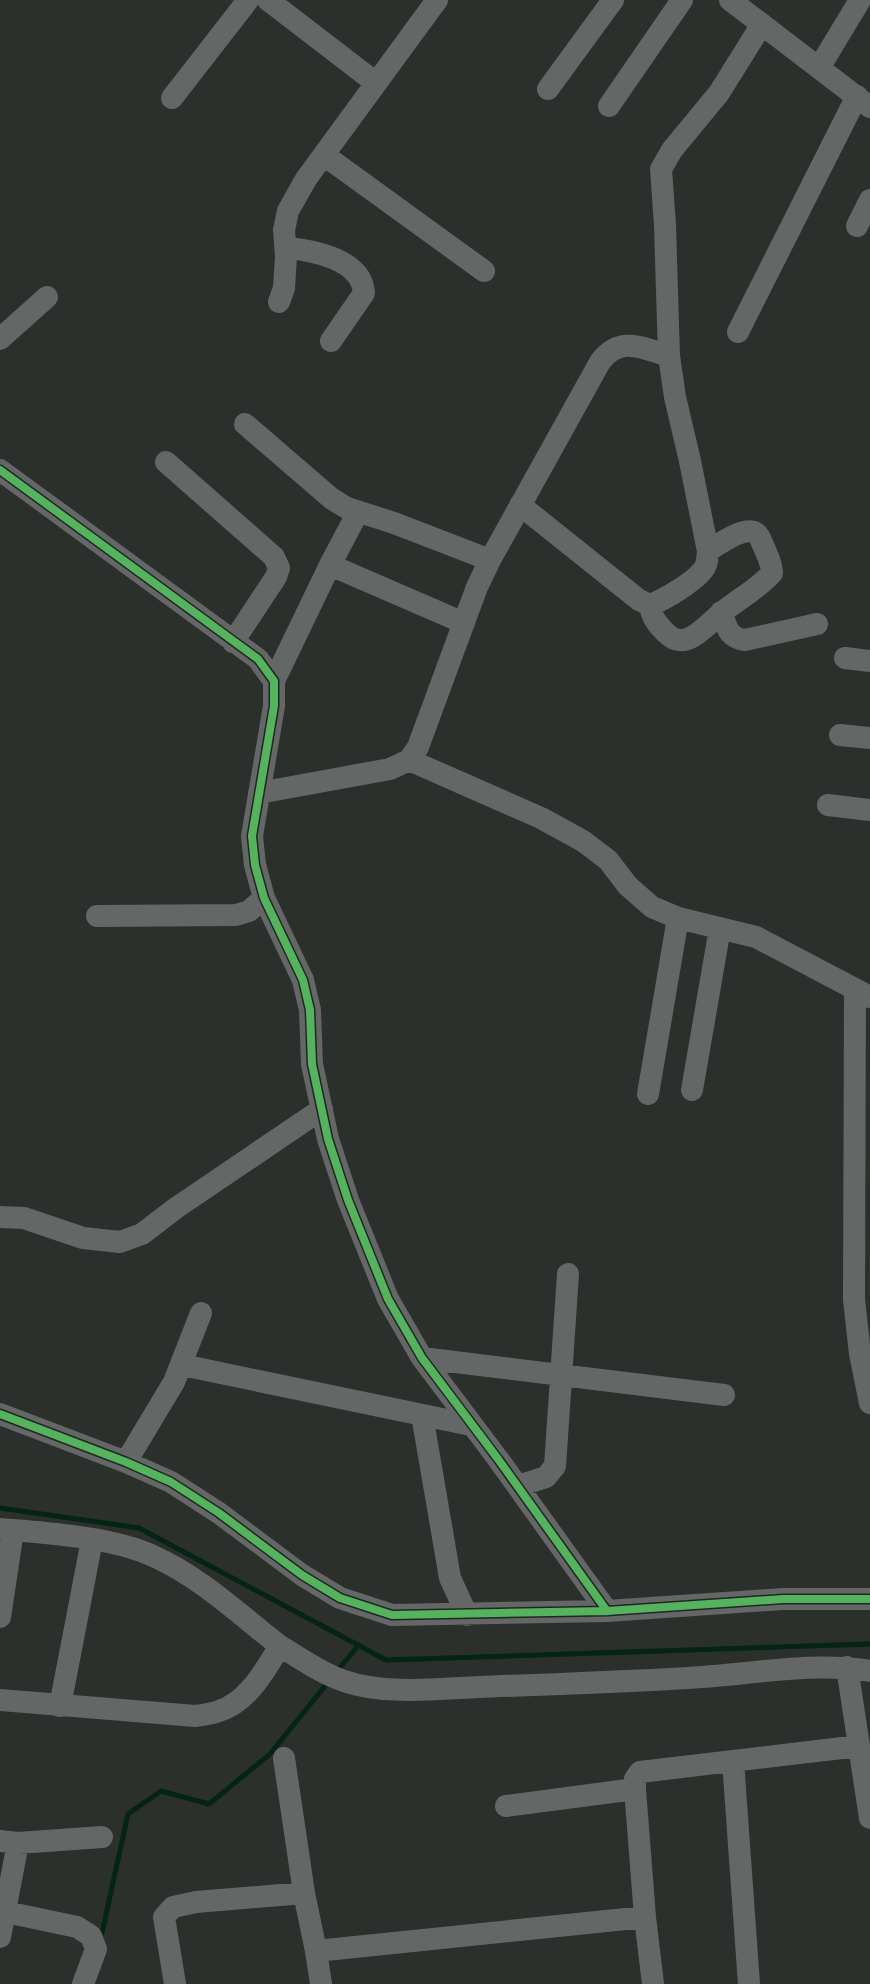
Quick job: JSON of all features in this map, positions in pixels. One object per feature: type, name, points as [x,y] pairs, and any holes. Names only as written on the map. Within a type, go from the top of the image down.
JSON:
[{"type":"street","points":[[172,98],[248,0]]},
{"type":"street","points":[[268,0],[376,83]]},
{"type":"street","points":[[279,302],[284,288],[284,230],[288,211],[306,179],[437,0]]},
{"type":"street","points":[[548,89],[613,0]]},
{"type":"street","points":[[609,106],[682,0]]},
{"type":"street","points":[[730,0],[863,102],[738,332]]},
{"type":"street","points":[[819,68],[860,0]]},
{"type":"street","points":[[650,605],[674,593],[703,571],[707,563],[708,551],[675,397],[669,356],[661,169],[672,150],[719,93],[762,24]]},
{"type":"street","points":[[324,155],[484,271]]},
{"type":"street","points":[[857,226],[870,200]]},
{"type":"street","points":[[285,248],[309,250],[326,255],[348,267],[360,278],[364,293],[331,341]]},
{"type":"street","points":[[0,339],[46,297]]},
{"type":"street","points":[[259,794],[390,770],[409,760],[418,747],[464,623],[492,556],[600,362],[607,352],[619,346],[633,346],[669,356]]},
{"type":"street","points":[[244,424],[332,499],[358,512],[492,556]]},
{"type":"street","points":[[166,462],[274,557],[279,568],[276,577],[233,642]]},
{"type":"street","points":[[0,470],[258,659],[274,681]]},
{"type":"street","points":[[520,505],[639,600],[650,605]]},
{"type":"street","points":[[358,512],[274,681],[274,706],[252,836],[255,865],[264,898],[303,980],[310,1010],[312,1064],[328,1138],[348,1200],[388,1299],[422,1358],[608,1611]]},
{"type":"street","points":[[650,605],[656,623],[670,637],[681,641],[692,639],[721,612],[772,573],[772,565],[759,535],[753,531],[739,534],[708,551]]},
{"type":"street","points":[[330,565],[464,623]]},
{"type":"street","points":[[721,612],[730,635],[737,639],[745,640],[817,624]]},
{"type":"street","points":[[846,658],[870,661]]},
{"type":"street","points":[[840,735],[870,738]]},
{"type":"street","points":[[409,760],[541,818],[583,841],[608,860],[628,886],[652,907],[678,918],[756,937],[862,993],[860,1354],[870,1403]]},
{"type":"street","points":[[828,805],[870,810]]},
{"type":"street","points":[[97,916],[236,915],[249,911],[264,898]]},
{"type":"street","points":[[648,1094],[678,918]]},
{"type":"street","points":[[692,1090],[720,928]]},
{"type":"street","points":[[0,1217],[24,1218],[83,1238],[120,1242],[142,1234],[176,1208],[322,1109]]},
{"type":"street","points":[[518,1486],[546,1477],[555,1466],[568,1274]]},
{"type":"street","points":[[126,1462],[182,1365],[201,1312]]},
{"type":"street","points":[[422,1358],[724,1395]]},
{"type":"street","points":[[182,1365],[471,1425]]},
{"type":"street","points":[[0,1414],[126,1462],[181,1488],[219,1513],[302,1575],[340,1598],[392,1615],[608,1611],[783,1599],[870,1599]]},
{"type":"street","points":[[422,1414],[450,1578],[467,1615]]},
{"type":"street","points":[[0,1617],[7,1530],[124,1545],[152,1555],[179,1569],[280,1646],[343,1681],[378,1688],[434,1689],[702,1677],[847,1667],[870,1671]]},
{"type":"street","points":[[60,1706],[92,1540]]},
{"type":"street","points":[[0,1700],[195,1716],[221,1711],[237,1702],[260,1678],[280,1646]]},
{"type":"street","points":[[847,1667],[870,1818]]},
{"type":"street","points":[[653,1984],[634,1789],[635,1779],[640,1772],[859,1746]]},
{"type":"street","points":[[284,1758],[304,1893],[321,1984]]},
{"type":"street","points":[[733,1761],[749,1984]]},
{"type":"street","points":[[506,1806],[634,1789]]},
{"type":"street","points":[[0,1937],[6,1912],[9,1842],[102,1837]]},
{"type":"street","points":[[175,1984],[164,1917],[173,1907],[196,1902],[304,1893]]},
{"type":"street","points":[[6,1912],[77,1927],[92,1936],[96,1949],[83,1984]]},
{"type":"street","points":[[316,1951],[645,1917]]},
{"type":"waterway","points":[[0,1508],[139,1528],[386,1660],[870,1644]]},
{"type":"waterway","points":[[337,1671],[359,1645]]},
{"type":"waterway","points":[[102,1933],[128,1814],[161,1791],[209,1804],[270,1754],[329,1681]]},
{"type":"cycle path","points":[[0,470],[258,659],[274,681],[274,706],[252,836],[255,865],[264,898],[303,980],[310,1010],[312,1064],[328,1139],[348,1200],[388,1299],[422,1358],[607,1611]]},
{"type":"cycle path","points":[[0,1414],[126,1462],[171,1482],[219,1513],[302,1575],[340,1598],[392,1615],[607,1611],[783,1599],[870,1599]]}]
